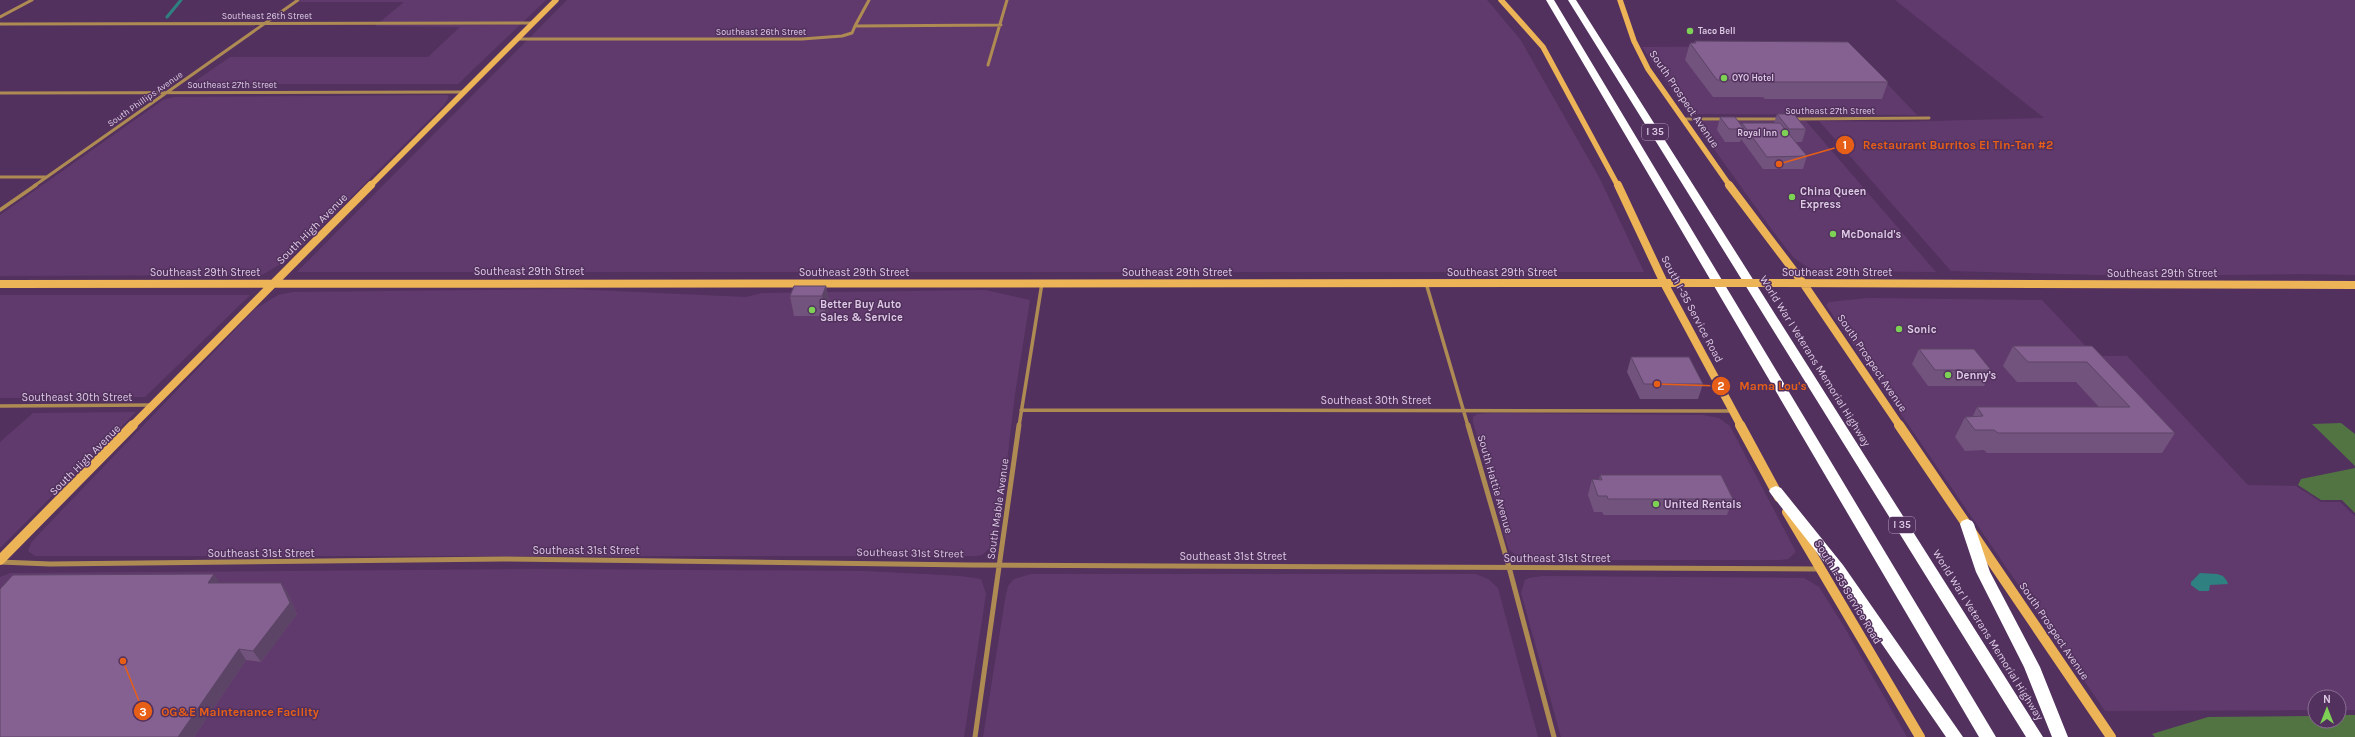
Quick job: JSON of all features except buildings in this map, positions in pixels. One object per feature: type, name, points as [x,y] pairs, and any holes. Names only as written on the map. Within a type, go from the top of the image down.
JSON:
[{"type":"highway","name":"I 35","points":[[1550,0],[1988,737]]},
{"type":"highway","name":"World War I Veterans Memorial Highway","points":[[1572,0],[2035,737]]},
{"type":"highway","points":[[1776,491],[1838,569],[1955,737]]},
{"type":"highway","points":[[1967,524],[1983,572],[2032,667],[2060,737]]},
{"type":"main road","name":"South High Avenue","points":[[0,561],[273,283],[556,0]]},
{"type":"main road","name":"South I-35 Service Road","points":[[1501,0],[1543,47],[1615,179],[1664,283],[1732,411],[1819,569],[1920,737]]},
{"type":"main road","name":"South Prospect Avenue","points":[[1620,0],[1639,52],[1683,119],[1714,165],[1802,283],[2111,737]]},
{"type":"main road","name":"Southeast 29th Street","points":[[0,284],[1802,283],[2355,285]]},
{"type":"street","points":[[0,17],[32,0]]},
{"type":"street","name":"South Phillips Avenue","points":[[0,210],[298,0]]},
{"type":"street","points":[[869,0],[855,26],[1001,25]]},
{"type":"street","points":[[988,65],[1001,25],[1007,0]]},
{"type":"street","name":"Southeast 26th Street","points":[[0,24],[533,23]]},
{"type":"street","name":"Southeast 26th Street","points":[[518,39],[802,39],[842,36],[852,33],[855,26]]},
{"type":"street","name":"Southeast 27th Street","points":[[0,93],[464,92]]},
{"type":"street","name":"Southeast 27th Street","points":[[1683,119],[1929,118]]},
{"type":"street","points":[[0,177],[47,177]]},
{"type":"street","name":"South Mable Avenue","points":[[975,737],[1020,410],[1042,283]]},
{"type":"street","name":"South Hattie Avenue","points":[[1426,283],[1464,409],[1509,568],[1554,737]]},
{"type":"street","name":"Southeast 30th Street","points":[[0,406],[154,405]]},
{"type":"street","name":"Southeast 30th Street","points":[[1020,410],[1464,409],[1732,411]]},
{"type":"street","name":"Southeast 31st Street","points":[[0,561],[351,562],[519,560],[1819,569]]},
{"type":"shaded area","points":[[301,0],[546,0],[458,84],[191,84],[230,57],[428,57],[460,27],[375,26],[404,2],[299,2]]},
{"type":"shaded area","points":[[567,0],[1487,0],[1520,39],[1600,179],[1644,272],[297,272]]},
{"type":"shaded area","points":[[1895,0],[2355,0],[2355,275],[2304,274],[2139,276],[1951,271],[1819,121],[1898,122],[2044,118]]},
{"type":"shaded area","points":[[1851,46],[1917,115],[1689,114],[1642,47]]},
{"type":"shaded area","points":[[447,95],[449,97],[444,105],[289,259],[262,275],[0,276],[0,215],[163,100],[174,97]]},
{"type":"shaded area","points":[[1694,121],[1806,121],[1936,272],[1815,271],[1804,265],[1794,258],[1772,230]]},
{"type":"shaded area","points":[[571,289],[746,297],[762,293],[985,290],[1030,300],[1015,394],[1004,487],[996,536],[992,546],[982,555],[975,556],[35,556],[28,551],[31,543],[38,535],[255,309],[278,295],[293,292]]},
{"type":"shaded area","points":[[0,295],[250,295],[145,397],[0,398]]},
{"type":"shaded area","points":[[1868,298],[2042,300],[2095,356],[2127,356],[2248,485],[2296,486],[2321,502],[2340,502],[2355,516],[2355,710],[2347,710],[2347,689],[2307,689],[2307,710],[2105,711],[1826,305],[1829,302]]},
{"type":"shaded area","points":[[136,412],[0,547],[0,442],[33,413]]},
{"type":"shaded area","points":[[1477,414],[1703,415],[1719,418],[1730,426],[1796,552],[1788,559],[1781,560],[1533,560],[1516,555],[1509,550],[1507,544],[1473,422],[1473,417]]},
{"type":"shaded area","points":[[2341,423],[2355,434],[2355,466],[2312,424]]},
{"type":"shaded area","points":[[2355,468],[2355,513],[2342,500],[2321,500],[2298,485],[2301,479]]},
{"type":"shaded area","points":[[537,569],[865,571],[960,576],[981,579],[986,594],[964,737],[0,737],[0,577],[10,573]]},
{"type":"shaded area","points":[[2200,573],[2217,574],[2223,576],[2228,584],[2210,585],[2209,591],[2199,591],[2191,585],[2191,582]]},
{"type":"shaded area","points":[[1031,574],[1476,574],[1488,579],[1498,588],[1538,737],[983,737],[1008,586],[1014,579]]},
{"type":"shaded area","points":[[1543,576],[1804,578],[1819,587],[1845,628],[1907,737],[1561,737],[1521,593],[1525,580]]},
{"type":"shaded area","points":[[2347,715],[2355,715],[2355,737],[2155,737],[2152,734],[2208,717],[2307,716],[2307,729],[2347,729]]},
{"type":"waterway","points":[[167,17],[181,0]]},
{"type":"place","name":"Taco Bell","points":[[1690,31]]},
{"type":"place","name":"OYO Hotel","points":[[1724,78]]},
{"type":"place","name":"Royal Inn","points":[[1785,133]]},
{"type":"place","name":"Restaurant Burritos El Tin-Tan #2","points":[[1779,164]]},
{"type":"place","name":"China Queen Express","points":[[1792,197]]},
{"type":"place","name":"McDonald's","points":[[1833,234]]},
{"type":"place","name":"Better Buy Auto Sales & Service","points":[[812,310]]},
{"type":"place","name":"Sonic","points":[[1899,329]]},
{"type":"place","name":"Denny's","points":[[1948,375]]},
{"type":"place","name":"Mama Lou's","points":[[1657,384]]},
{"type":"place","name":"United Rentals","points":[[1656,504]]},
{"type":"place","name":"OG&E Maintenance Facility","points":[[123,661]]}]
